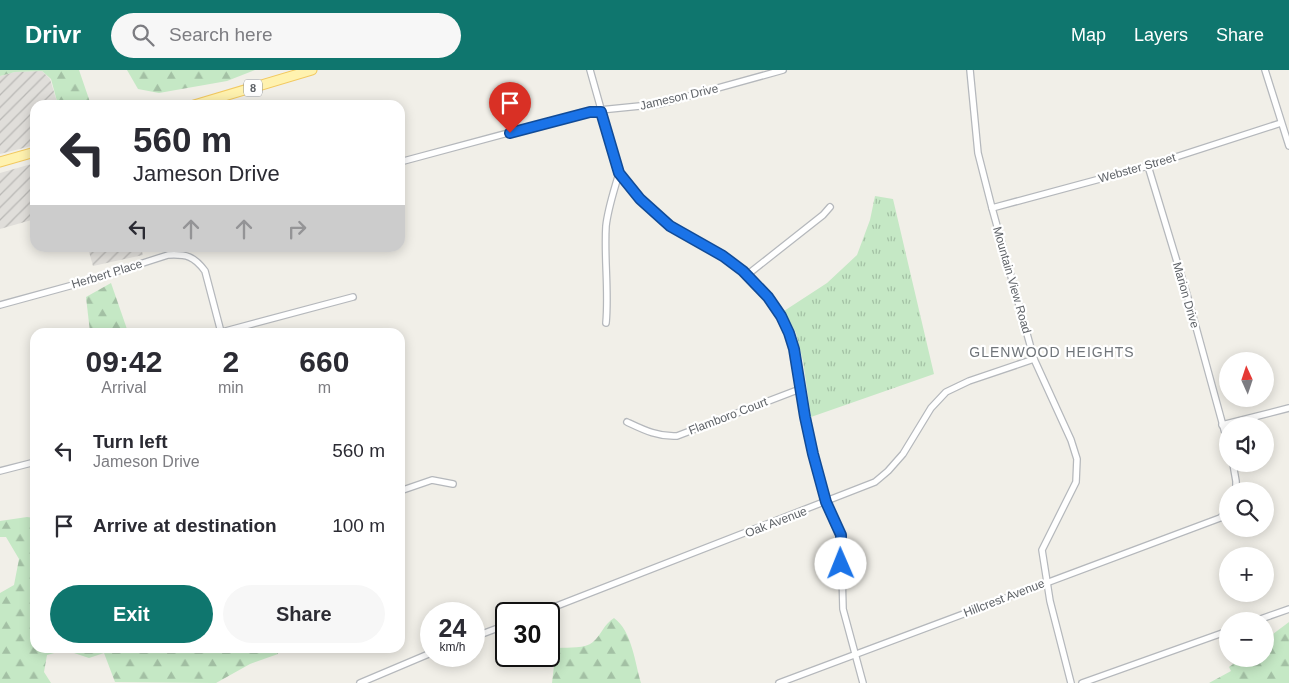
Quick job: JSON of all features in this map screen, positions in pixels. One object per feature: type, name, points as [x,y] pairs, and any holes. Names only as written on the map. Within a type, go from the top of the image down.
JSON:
[{"type":"main road","name":"8","points":[[211,100],[312,70]]},
{"type":"main road","points":[[0,162],[30,153]]},
{"type":"street","points":[[590,70],[619,173],[647,207],[670,226],[723,256],[747,275],[768,297],[781,316],[789,333],[798,366],[800,388],[813,454],[826,502],[841,535],[842,609],[863,683]]},
{"type":"street","name":"Jameson Drive","points":[[405,161],[590,112],[660,104],[784,70]]},
{"type":"street","name":"Mountain View Road","points":[[970,70],[978,154],[992,208],[1034,359],[1071,440],[1077,459],[1076,482],[1042,550],[1046,581],[1071,683]]},
{"type":"street","points":[[1265,70],[1289,146]]},
{"type":"street","name":"Webster Street","points":[[992,208],[1148,166],[1281,123]]},
{"type":"street","name":"Marion Drive","points":[[1148,166],[1188,298],[1220,417]]},
{"type":"street","points":[[606,323],[606,228],[608,208],[619,173]]},
{"type":"street","points":[[747,275],[823,215],[830,207]]},
{"type":"street","name":"Herbert Place","points":[[0,305],[84,282],[168,255],[181,254],[191,257],[205,271],[221,328]]},
{"type":"street","points":[[237,328],[353,297]]},
{"type":"street","name":"Oak Avenue","points":[[560,605],[875,482],[903,454],[931,408],[946,392],[969,381],[1034,359]]},
{"type":"street","name":"Flamboro Court","points":[[627,422],[664,437],[678,436],[800,388]]},
{"type":"street","points":[[1256,417],[1289,408]]},
{"type":"street","points":[[0,471],[30,463]]},
{"type":"street","points":[[405,489],[432,480],[453,484]]},
{"type":"street","name":"Hillcrest Avenue","points":[[779,683],[1046,581],[1219,518]]},
{"type":"street","points":[[1274,614],[1289,609]]},
{"type":"street","points":[[1082,683],[1219,634]]},
{"type":"street","points":[[360,683],[420,658]]},
{"type":"shaded area","points":[[42,71],[50,79],[56,100],[30,100],[30,146],[0,154],[0,76],[15,72]]},
{"type":"shaded area","points":[[30,164],[30,220],[0,229],[0,173]]},
{"type":"shaded area","points":[[89,252],[142,252],[143,255],[93,266]]},
{"type":"green space","points":[[0,70],[79,70],[89,100],[57,100],[51,79],[42,71],[15,72],[0,76]]},
{"type":"green space","points":[[127,70],[255,70],[227,81],[159,93],[138,89]]},
{"type":"green space","points":[[875,196],[893,199],[934,374],[811,417],[803,361],[796,333],[784,311],[827,283],[857,255],[870,220]]},
{"type":"green space","points":[[111,283],[127,328],[90,328],[86,297]]},
{"type":"green space","points":[[30,517],[30,653],[54,653],[47,655],[44,672],[51,683],[0,683],[0,593],[14,585],[19,559],[6,537],[0,537],[0,521]]},
{"type":"green space","points":[[614,618],[625,631],[635,657],[641,683],[552,683],[554,667],[560,667],[560,648],[581,647],[590,644]]},
{"type":"green space","points":[[1289,622],[1289,683],[1209,683],[1231,671],[1229,667],[1274,667],[1274,633]]},
{"type":"green space","points":[[74,653],[104,653],[89,658]]},
{"type":"green space","points":[[104,653],[278,654],[250,664],[216,683],[115,682]]},
{"type":"district","name":"GLENWOOD HEIGHTS","points":[[1052,352]]},
{"type":"route","points":[[510,133],[590,112],[601,112],[619,173],[632,191],[647,207],[670,226],[723,256],[743,271],[768,297],[781,316],[794,349],[813,454],[826,502],[841,535],[841,564]]}]
